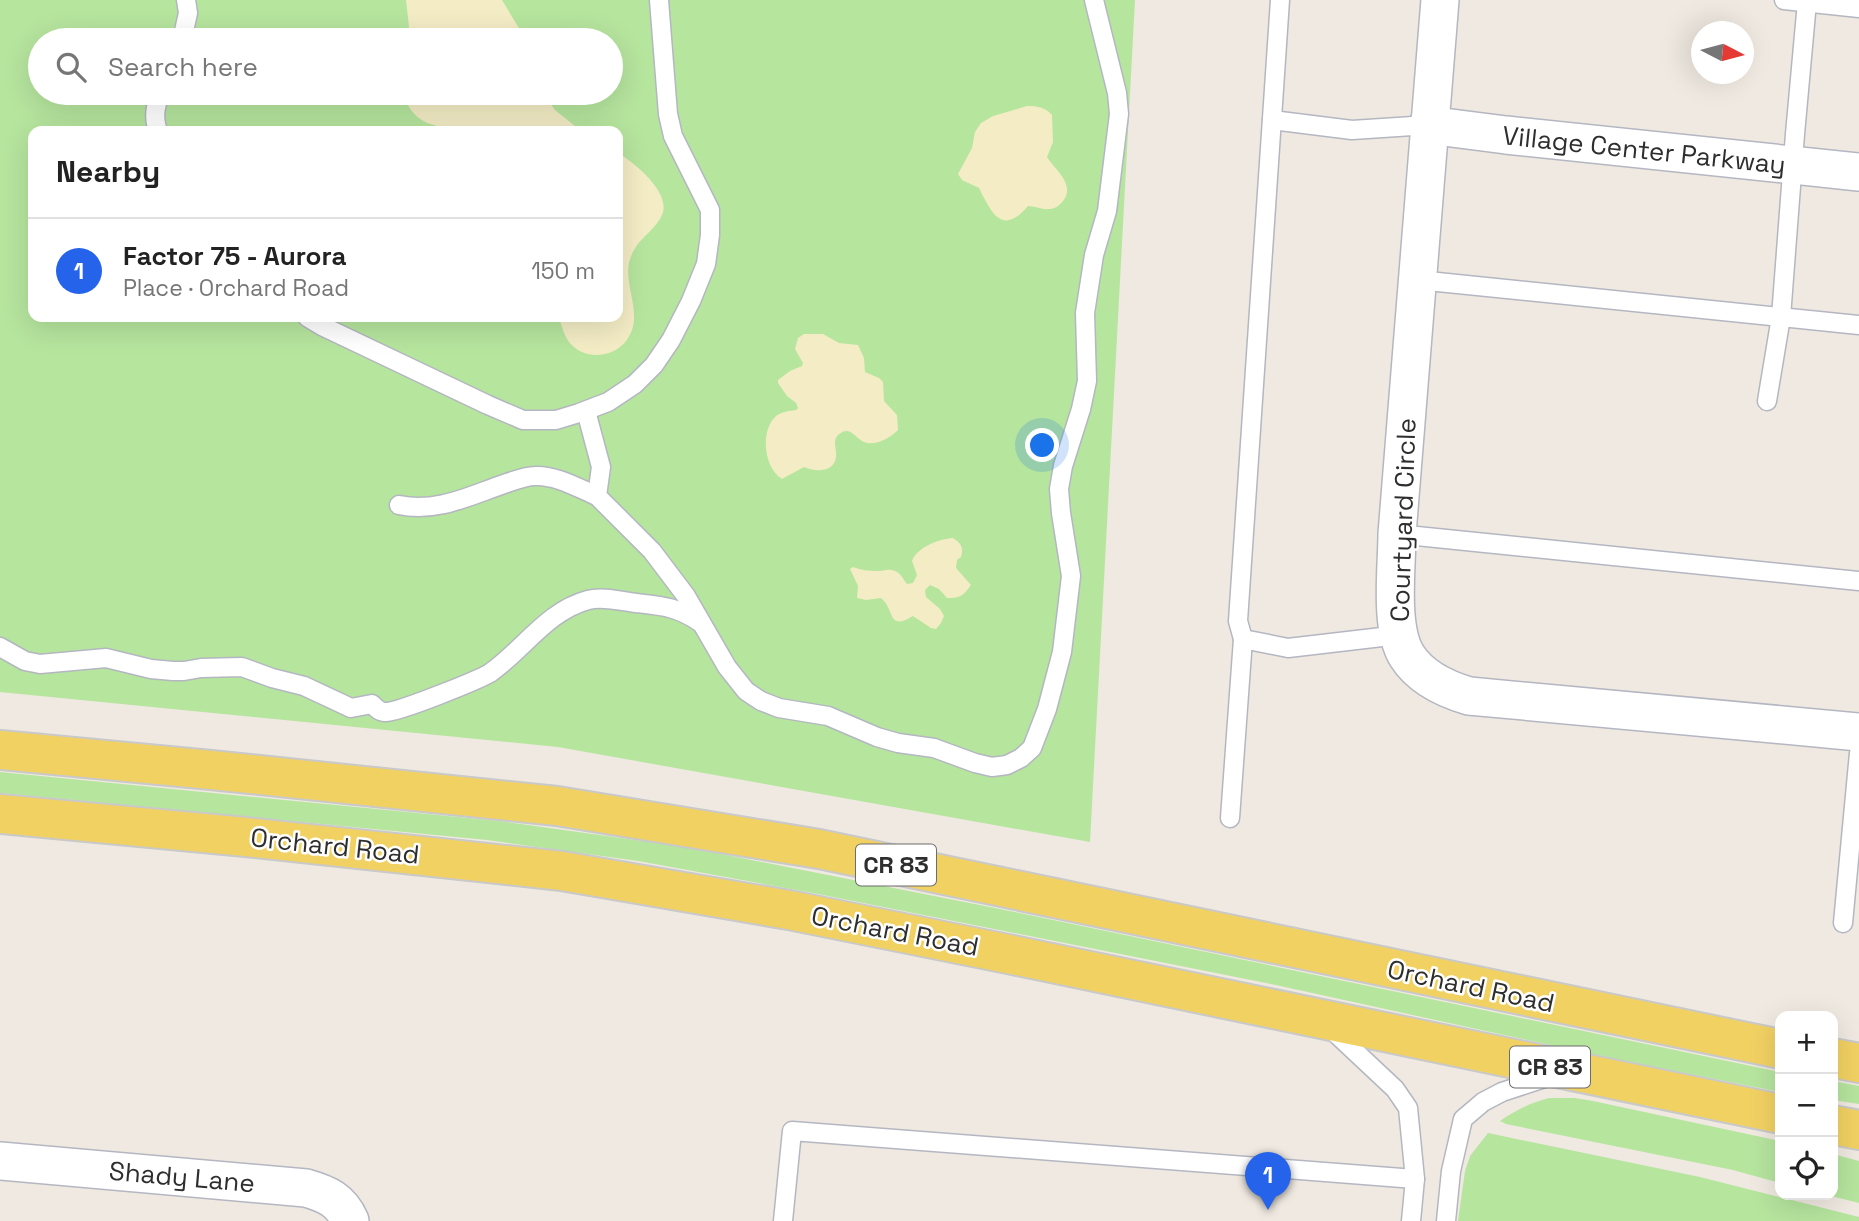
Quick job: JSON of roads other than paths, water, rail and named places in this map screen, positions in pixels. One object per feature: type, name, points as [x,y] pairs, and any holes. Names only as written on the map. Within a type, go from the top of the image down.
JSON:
[{"type":"main road","name":"Orchard Road","points":[[0,750],[557,806],[819,849],[1775,1048]]},
{"type":"main road","name":"Orchard Road","points":[[0,814],[562,871],[789,910],[1775,1113]]},
{"type":"main road","points":[[1838,1059],[1859,1063]]},
{"type":"main road","points":[[1838,1126],[1859,1130]]},
{"type":"street","name":"Courtyard Circle","points":[[1440,0],[1397,534],[1396,614],[1399,635],[1407,656],[1425,676],[1446,689],[1469,696],[1859,732]]},
{"type":"street","name":"Village Center Parkway","points":[[1428,125],[1859,172]]},
{"type":"street","name":"Shady Lane","points":[[0,1161],[306,1188],[330,1196],[345,1210],[350,1221]]},
{"type":"lane","points":[[185,28],[188,13],[186,0]]},
{"type":"lane","points":[[315,322],[523,420],[556,420],[586,411],[608,402],[635,384],[654,365],[671,340],[691,301],[706,264],[710,235],[709,210],[673,136],[668,114],[659,0]]},
{"type":"lane","points":[[399,505],[414,508],[433,507],[535,476],[556,479],[597,496],[652,551],[686,596],[727,667],[746,691],[761,701],[779,708],[828,716],[877,737],[934,748],[992,767],[1007,765],[1021,758],[1032,748],[1047,709],[1062,652],[1071,576],[1059,489],[1087,381],[1085,313],[1094,255],[1107,211],[1119,114],[1117,93],[1094,0]]},
{"type":"lane","points":[[1230,818],[1243,639],[1238,621],[1280,0]]},
{"type":"lane","points":[[1784,0],[1859,8]]},
{"type":"lane","points":[[1767,401],[1781,317],[1807,2]]},
{"type":"lane","points":[[155,105],[156,126]]},
{"type":"lane","points":[[1272,120],[1352,130],[1428,125]]},
{"type":"lane","points":[[1418,280],[1859,325]]},
{"type":"lane","points":[[586,411],[601,467],[597,496]]},
{"type":"lane","points":[[1397,534],[1859,581]]},
{"type":"lane","points":[[0,647],[25,661],[40,664],[113,658],[151,669],[173,671],[242,667],[304,686],[351,708],[372,704],[386,713],[488,674],[551,619],[590,599],[666,606],[685,612],[704,625]]},
{"type":"lane","points":[[1243,639],[1288,648],[1399,635]]},
{"type":"lane","points":[[1843,923],[1859,753]]},
{"type":"lane","points":[[1320,1019],[1395,1089],[1408,1108],[1415,1179],[1411,1221]]},
{"type":"lane","points":[[1446,1221],[1451,1171],[1463,1119],[1483,1102],[1502,1092],[1568,1070]]},
{"type":"lane","points":[[783,1221],[792,1131],[1415,1179]]},
{"type":"place","name":"Factor 75 - Aurora","points":[[1268,1210]]}]
